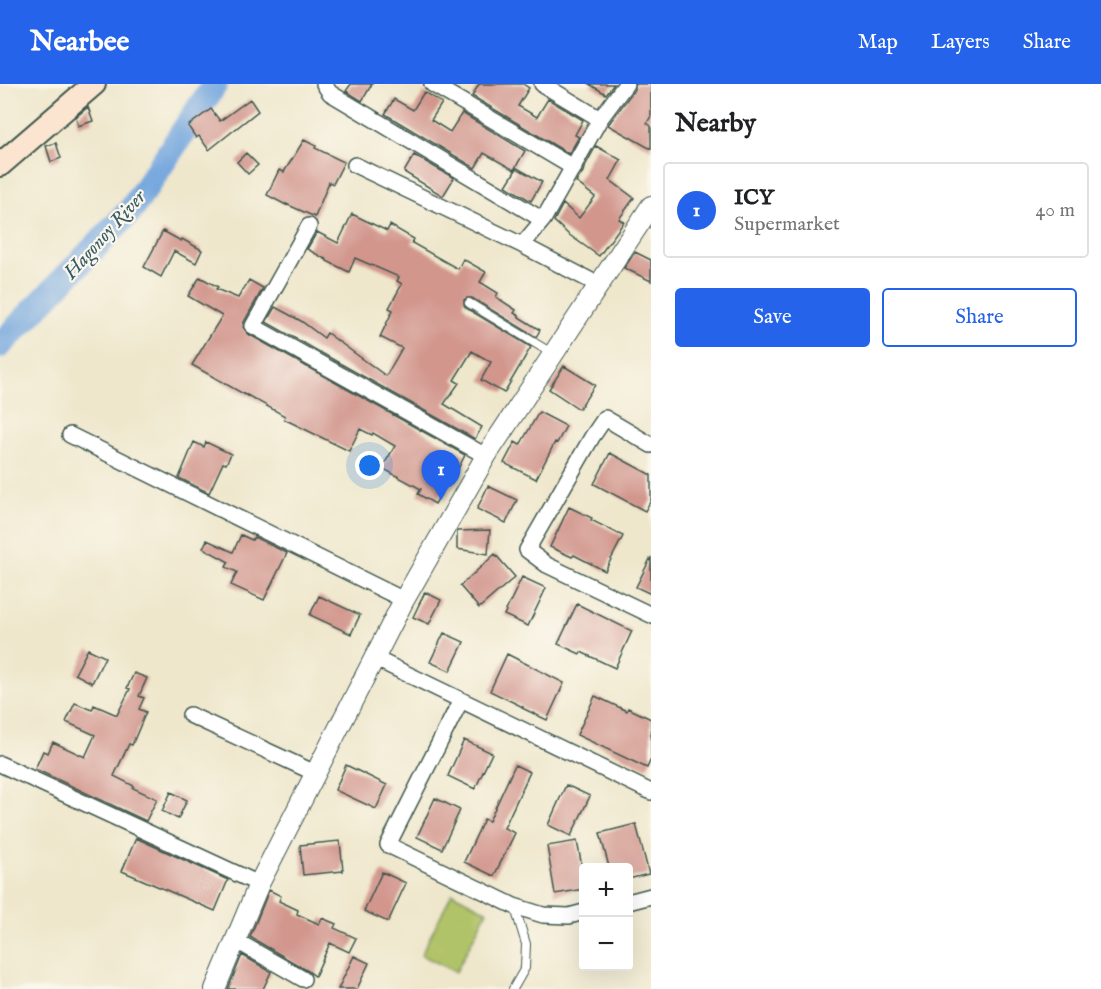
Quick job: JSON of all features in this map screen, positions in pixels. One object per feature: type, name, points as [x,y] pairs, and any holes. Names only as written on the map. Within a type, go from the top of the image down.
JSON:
[{"type":"main road","points":[[0,165],[94,84]]},
{"type":"street","points":[[324,84],[330,93],[543,220]]},
{"type":"street","points":[[432,84],[574,168]]},
{"type":"street","points":[[542,84],[600,119]]},
{"type":"street","points":[[522,245],[543,220],[600,119],[626,84]]},
{"type":"street","points":[[355,165],[522,245],[599,285]]},
{"type":"street","points":[[215,989],[259,884],[404,600],[486,456],[651,206]]},
{"type":"street","points":[[309,226],[253,326],[486,456]]},
{"type":"street","points":[[651,445],[605,418],[527,550],[547,565],[651,615]]},
{"type":"street","points":[[70,435],[404,600]]},
{"type":"street","points":[[375,658],[651,792]]},
{"type":"street","points":[[461,700],[388,845],[514,906],[543,915],[569,916],[579,913]]},
{"type":"street","points":[[190,716],[315,773]]},
{"type":"street","points":[[0,764],[259,884]]},
{"type":"street","points":[[633,901],[651,896]]},
{"type":"street","points":[[235,940],[303,979]]},
{"type":"lane","points":[[469,303],[553,354]]},
{"type":"lane","points":[[513,989],[525,968],[526,944],[514,906]]},
{"type":"green space","points":[[452,893],[487,911],[456,972],[421,955]]},
{"type":"building","points":[[351,84],[372,84],[362,101],[346,91]]},
{"type":"building","points":[[479,84],[523,84],[529,88],[518,106],[537,117],[548,99],[583,120],[575,135],[579,137],[569,154],[472,96]]},
{"type":"building","points":[[589,84],[614,84],[606,94]]},
{"type":"building","points":[[636,84],[651,84],[651,116],[647,123],[651,126],[651,149],[608,125]]},
{"type":"building","points":[[424,92],[442,103],[431,120],[450,132],[462,113],[525,151],[514,170],[484,153],[475,168],[385,114],[394,99],[413,110]]},
{"type":"building","points":[[250,99],[258,111],[209,150],[199,136],[196,138],[188,126],[211,109],[220,121]]},
{"type":"building","points":[[88,107],[93,121],[78,126],[76,117]]},
{"type":"building","points":[[304,140],[344,162],[333,184],[329,182],[315,217],[267,195],[279,170],[284,172]]},
{"type":"building","points":[[56,143],[61,158],[51,162],[46,146]]},
{"type":"building","points":[[596,146],[621,160],[610,180],[634,198],[619,219],[624,222],[599,256],[554,221],[563,204],[579,218],[595,197],[576,182]]},
{"type":"building","points":[[246,153],[258,165],[248,174],[237,162]]},
{"type":"building","points":[[414,155],[454,178],[443,196],[404,172]]},
{"type":"building","points":[[517,168],[542,182],[531,201],[506,186]]},
{"type":"building","points":[[352,214],[387,231],[390,225],[414,239],[412,243],[458,269],[463,259],[486,272],[480,282],[498,293],[496,297],[516,310],[514,313],[519,317],[540,330],[536,337],[472,298],[464,300],[466,308],[531,347],[504,393],[481,380],[491,362],[472,351],[454,380],[459,383],[444,404],[482,427],[475,439],[266,322],[275,307],[301,321],[324,338],[327,333],[386,376],[402,348],[380,337],[393,310],[389,308],[402,284],[397,281],[399,277],[355,258],[349,272],[307,249],[317,232],[338,243]]},
{"type":"building","points":[[163,231],[202,250],[196,263],[174,251],[161,277],[144,267]]},
{"type":"building","points":[[635,252],[651,260],[651,281],[624,268]]},
{"type":"building","points":[[200,277],[218,287],[216,289],[238,298],[249,280],[263,288],[244,322],[243,327],[248,334],[465,455],[435,504],[418,494],[421,489],[382,468],[395,446],[373,433],[372,435],[360,429],[349,451],[284,419],[285,416],[192,365],[222,316],[188,296]]},
{"type":"building","points":[[564,366],[595,385],[579,409],[549,389]]},
{"type":"building","points":[[539,412],[566,426],[536,479],[504,463],[515,442],[520,445]]},
{"type":"building","points":[[194,442],[204,447],[206,442],[231,454],[226,464],[223,463],[209,493],[179,478]]},
{"type":"building","points":[[610,453],[651,475],[651,500],[645,511],[594,484]]},
{"type":"building","points":[[488,486],[517,500],[506,523],[477,509]]},
{"type":"building","points":[[569,507],[623,536],[605,571],[574,555],[572,557],[550,547]]},
{"type":"building","points":[[490,530],[488,554],[457,549],[457,531]]},
{"type":"building","points":[[241,535],[252,540],[254,537],[287,553],[264,600],[231,585],[237,572],[226,567],[229,562],[203,548],[207,540],[233,552]]},
{"type":"building","points":[[495,554],[515,577],[479,608],[460,586]]},
{"type":"building","points":[[651,557],[651,594],[636,587]]},
{"type":"building","points":[[522,577],[546,588],[528,626],[504,615]]},
{"type":"building","points":[[425,592],[441,600],[429,624],[413,617]]},
{"type":"building","points":[[319,596],[360,615],[351,634],[310,615]]},
{"type":"building","points":[[577,604],[632,631],[615,668],[558,644]]},
{"type":"building","points":[[444,633],[464,642],[450,671],[430,662]]},
{"type":"building","points":[[88,649],[105,657],[92,683],[75,674]]},
{"type":"building","points":[[507,654],[564,683],[547,720],[490,691]]},
{"type":"building","points":[[134,673],[147,678],[139,696],[144,698],[139,709],[146,712],[132,745],[129,744],[114,776],[157,799],[146,821],[35,769],[43,751],[48,753],[53,742],[85,757],[95,735],[66,722],[75,703],[92,710],[94,705],[117,715],[130,689],[127,688]]},
{"type":"building","points":[[595,696],[651,719],[651,759],[647,768],[577,735]]},
{"type":"building","points":[[464,740],[492,753],[475,789],[448,776]]},
{"type":"building","points":[[346,765],[387,785],[376,809],[335,790]]},
{"type":"building","points":[[515,765],[530,772],[504,828],[515,833],[494,876],[464,862],[484,819],[489,821]]},
{"type":"building","points":[[566,785],[590,796],[571,836],[548,825]]},
{"type":"building","points":[[171,792],[187,800],[178,819],[162,811]]},
{"type":"building","points":[[435,798],[460,810],[442,849],[417,837]]},
{"type":"building","points":[[636,824],[649,874],[633,878],[633,863],[608,863],[600,833]]},
{"type":"building","points":[[136,838],[228,880],[215,911],[122,871]]},
{"type":"building","points":[[340,841],[343,871],[303,875],[300,845]]},
{"type":"building","points":[[577,841],[581,863],[579,863],[579,890],[555,894],[547,846]]},
{"type":"building","points":[[382,872],[406,883],[388,922],[364,911]]},
{"type":"building","points":[[269,890],[281,896],[279,901],[298,910],[297,914],[319,924],[322,918],[336,924],[334,928],[356,938],[349,952],[330,943],[315,976],[250,937]]},
{"type":"building","points":[[242,955],[271,972],[263,989],[228,989]]},
{"type":"building","points":[[354,956],[369,963],[357,989],[338,989]]},
{"type":"waterway","name":"Hagonoy River","points":[[0,345],[131,210],[215,84]]},
{"type":"place","name":"ICY","points":[[441,500]]}]
